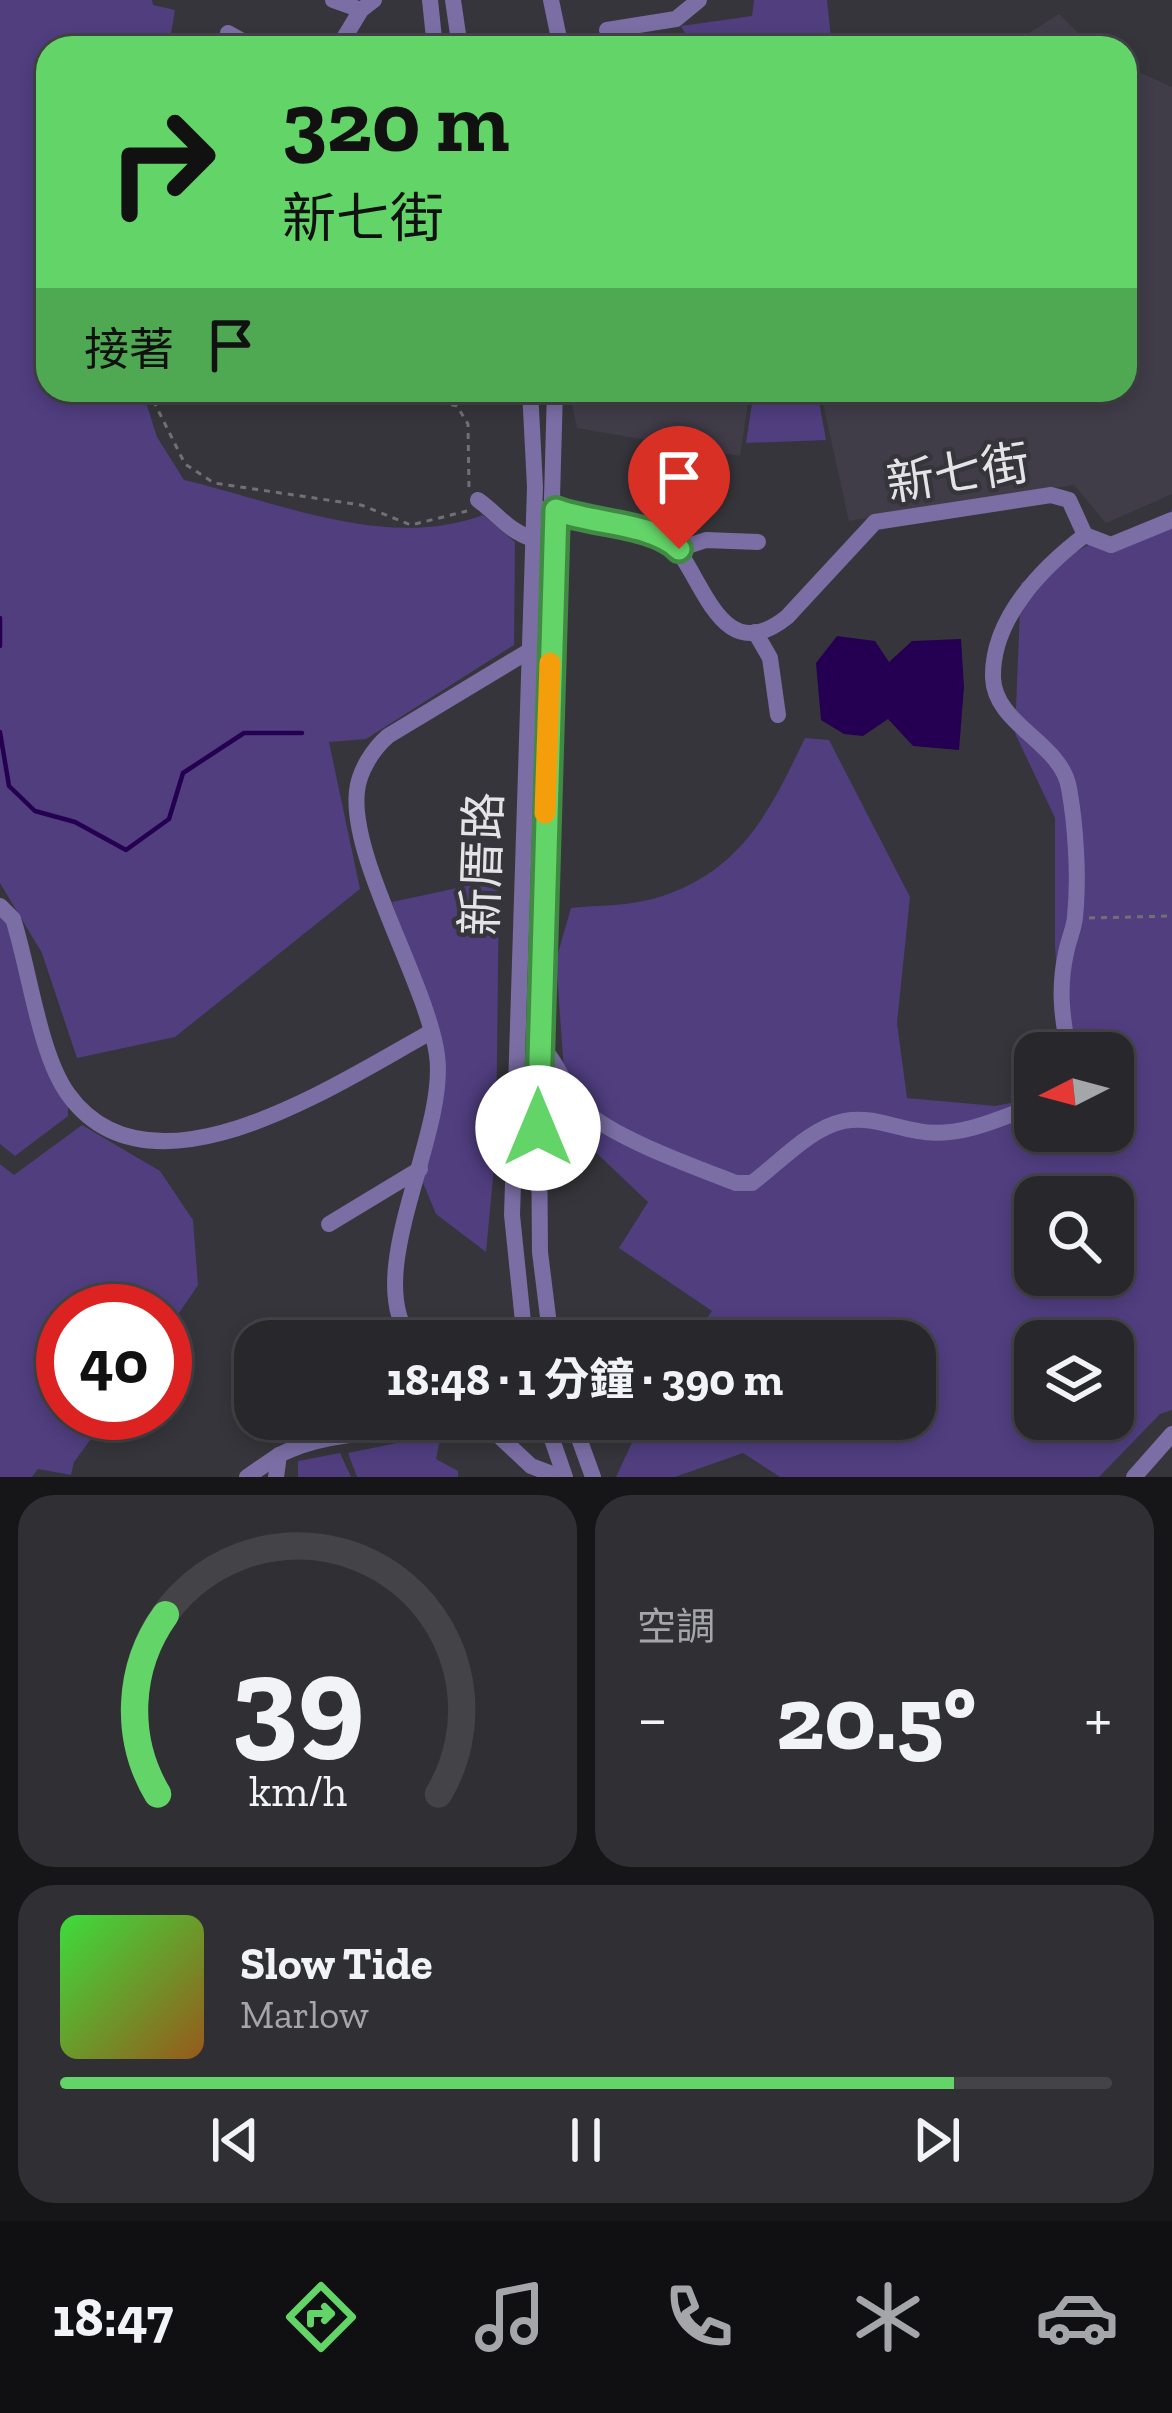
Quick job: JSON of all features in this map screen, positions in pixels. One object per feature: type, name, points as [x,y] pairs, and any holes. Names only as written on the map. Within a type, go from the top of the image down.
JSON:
[{"type":"street","points":[[333,0],[367,5],[346,36]]},
{"type":"street","points":[[430,0],[434,36]]},
{"type":"street","points":[[453,0],[458,36]]},
{"type":"street","points":[[551,0],[558,36]]},
{"type":"street","points":[[607,30],[676,19],[699,0]]},
{"type":"street","points":[[228,33],[233,36]]},
{"type":"street","name":"新厝路","points":[[522,1320],[512,1215],[534,507],[530,402]]},
{"type":"street","name":"新厝路","points":[[548,1320],[540,1252],[538,1042],[556,402]]},
{"type":"street","name":"新七街","points":[[755,632],[787,617],[864,533],[889,517],[1051,495],[1073,505],[1085,535],[1099,544],[1121,544],[1172,520]]},
{"type":"street","points":[[482,503],[510,532],[533,539]]},
{"type":"street","points":[[534,507],[590,524],[656,532],[679,549],[721,621],[732,630],[755,632],[770,658],[778,715]]},
{"type":"street","points":[[1065,1032],[1059,1002],[1075,918],[1064,770],[1016,721],[995,690],[992,674],[1001,640],[1028,587],[1085,535]]},
{"type":"street","points":[[679,549],[706,540],[758,542]]},
{"type":"street","points":[[530,607],[552,609]]},
{"type":"street","points":[[401,1320],[395,1294],[438,1076],[431,1032],[369,856],[357,791],[374,752],[388,736],[529,651]]},
{"type":"street","points":[[0,905],[13,919],[67,1093],[100,1125],[124,1138],[153,1144],[226,1135],[431,1032]]},
{"type":"street","points":[[515,1045],[538,1042],[567,1091],[606,1127],[736,1183],[752,1184],[811,1137],[841,1121],[875,1120],[922,1132],[956,1131],[1014,1112]]},
{"type":"street","points":[[329,1223],[420,1169]]},
{"type":"street","points":[[1134,1477],[1172,1435]]},
{"type":"street","points":[[247,1477],[307,1440]]},
{"type":"street","points":[[503,1440],[531,1466],[563,1477]]},
{"type":"street","points":[[552,1440],[563,1477]]},
{"type":"street","points":[[580,1440],[593,1477]]},
{"type":"street","points":[[276,1477],[279,1455]]},
{"type":"path","points":[[154,402],[185,464],[214,483],[361,505],[411,525],[443,521],[482,503],[468,488],[468,424],[457,406],[437,402]]},
{"type":"path","points":[[1075,918],[1172,916]]},
{"type":"shaded area","points":[[0,0],[152,0],[153,5],[175,10],[171,36],[36,36],[36,402],[146,402],[157,437],[184,480],[295,510],[371,526],[409,528],[447,525],[483,515],[515,542],[514,645],[366,739],[329,742],[360,889],[175,1037],[77,1058],[42,953],[0,883]]},
{"type":"shaded area","points":[[754,0],[827,0],[831,36],[686,36],[681,26],[752,16]]},
{"type":"shaded area","points":[[1059,14],[1081,36],[1025,36]]},
{"type":"shaded area","points":[[1137,71],[1172,87],[1172,494],[1106,523],[1074,485],[849,521],[823,402],[1137,402]]},
{"type":"shaded area","points":[[572,402],[748,402],[740,456],[577,428]]},
{"type":"shaded area","points":[[752,402],[819,402],[826,440],[746,443]]},
{"type":"shaded area","points":[[1172,509],[1172,1410],[1160,1414],[1099,1477],[780,1477],[743,1453],[675,1477],[616,1477],[633,1440],[936,1440],[936,1320],[706,1320],[712,1311],[619,1248],[648,1202],[568,1126],[556,960],[571,908],[646,901],[710,873],[731,856],[764,815],[805,738],[829,740],[910,897],[897,1023],[907,1098],[995,1106],[1014,1102],[1014,1152],[1134,1152],[1134,1032],[1061,1032],[1055,946],[1055,818],[1015,733],[1021,583],[1097,540],[1163,529]]},
{"type":"shaded area","points":[[837,636],[875,641],[889,662],[912,641],[961,639],[964,687],[959,750],[913,746],[888,719],[863,736],[844,734],[821,720],[816,663]]},
{"type":"shaded area","points":[[499,879],[496,1147],[486,1252],[436,1214],[421,1178],[435,1110],[423,994],[392,902]]},
{"type":"shaded area","points":[[0,907],[68,1097],[68,1116],[15,1156],[0,1144]]},
{"type":"shaded area","points":[[82,1125],[160,1171],[193,1220],[198,1285],[192,1294],[192,1284],[36,1284],[36,1440],[90,1440],[74,1462],[71,1475],[38,1469],[32,1477],[0,1477],[0,1164],[14,1175]]},
{"type":"shaded area","points":[[412,1440],[440,1440],[436,1459],[458,1471],[458,1477],[357,1477],[348,1453]]},
{"type":"shaded area","points":[[340,1453],[351,1477],[298,1477],[298,1461]]},
{"type":"waterway","points":[[0,618],[0,646]]},
{"type":"waterway","points":[[0,732],[9,786],[35,811],[75,822],[126,850],[169,819],[183,773],[244,733],[302,733]]},
{"type":"slow traffic","points":[[545,813],[550,663]]},
{"type":"route","points":[[538,1128],[538,1003],[556,510],[590,524],[656,532],[679,549]]}]
